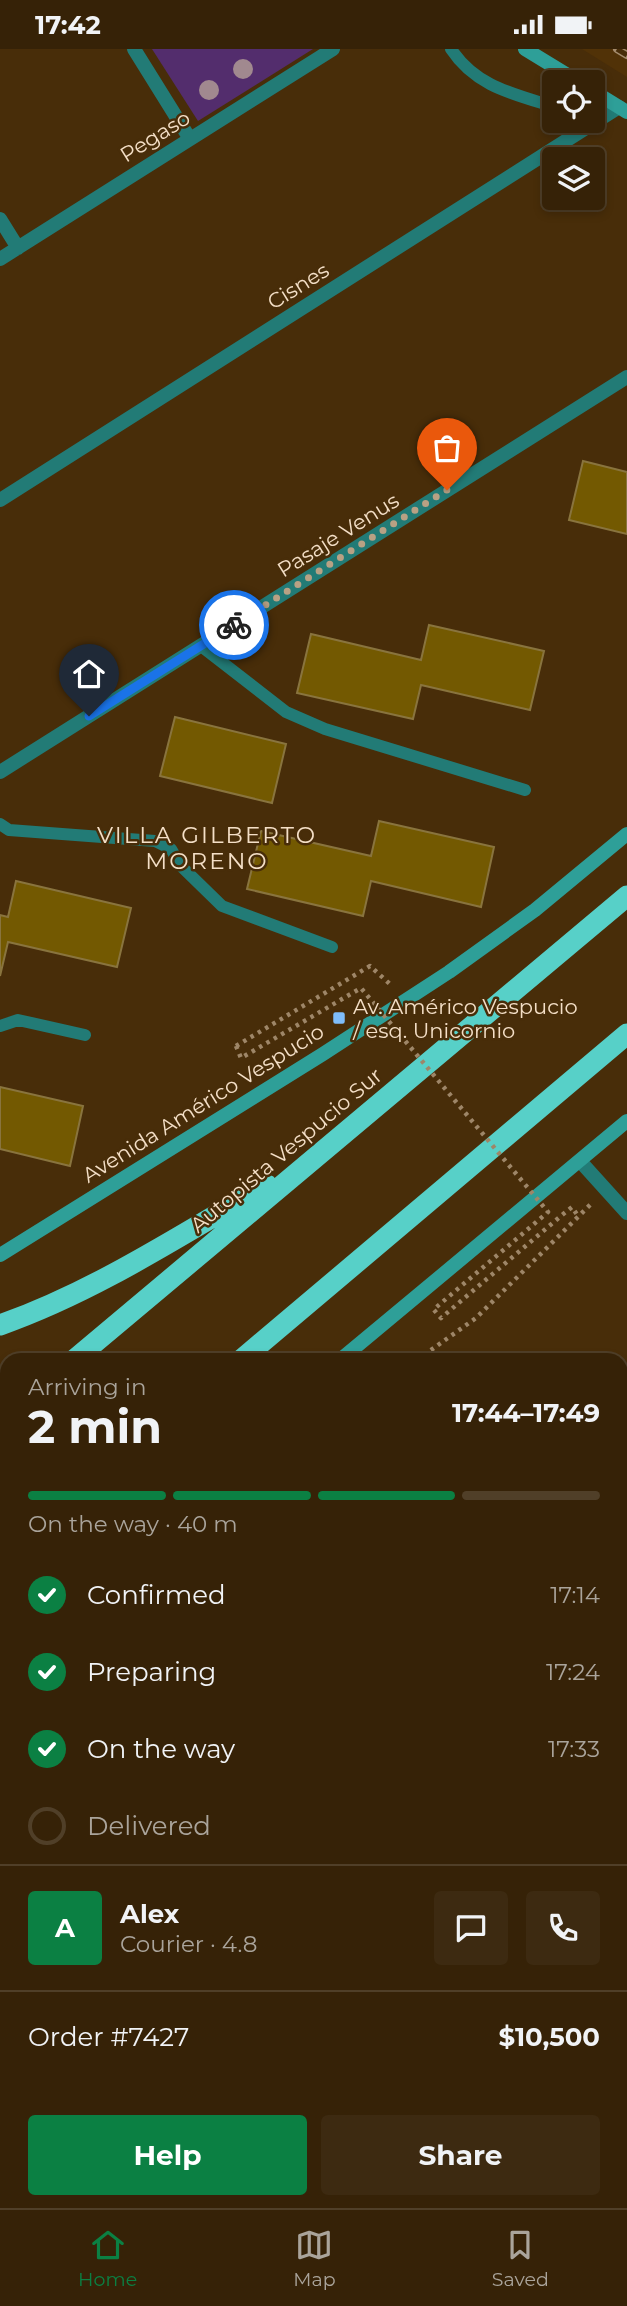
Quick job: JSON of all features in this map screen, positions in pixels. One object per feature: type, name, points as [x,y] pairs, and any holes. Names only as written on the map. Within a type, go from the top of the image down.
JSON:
[{"type":"highway","name":"Autopista Vespucio Sur","points":[[82,1353],[627,896]]},
{"type":"highway","points":[[249,1353],[627,1034]]},
{"type":"highway","points":[[0,1325],[110,1275],[315,1158]]},
{"type":"main road","points":[[525,49],[559,70]]},
{"type":"main road","points":[[605,99],[623,110]]},
{"type":"main road","name":"Avenida Américo Vespucio","points":[[0,1255],[407,1000],[536,910],[627,834]]},
{"type":"main road","points":[[348,1353],[627,1121]]},
{"type":"street","points":[[134,49],[190,139]]},
{"type":"street","name":"Pegaso","points":[[0,259],[334,49]]},
{"type":"street","name":"Cisnes","points":[[605,116],[623,110]]},
{"type":"street","name":"Cisnes","points":[[0,500],[575,133]]},
{"type":"street","points":[[0,219],[18,248]]},
{"type":"street","name":"Pasaje Venus","points":[[0,772],[627,377]]},
{"type":"street","points":[[580,1161],[627,1213]]},
{"type":"lane","points":[[451,49],[462,65],[495,88],[542,103]]},
{"type":"lane","points":[[201,646],[286,712],[325,729],[526,790]]},
{"type":"lane","points":[[0,824],[9,830],[155,841],[171,849],[181,866],[222,906],[332,947]]},
{"type":"lane","points":[[0,1026],[18,1020],[85,1035]]},
{"type":"path","points":[[407,1000],[370,966],[236,1046],[241,1058],[361,988],[548,1212],[433,1310],[441,1318],[572,1207],[578,1216]]},
{"type":"path","points":[[427,1353],[476,1318],[606,1190]]},
{"type":"shaded area","points":[[152,49],[313,49],[198,121]]},
{"type":"shaded area","points":[[582,49],[627,49],[627,77]]},
{"type":"building","points":[[583,461],[627,472],[627,534],[569,520]]},
{"type":"building","points":[[429,625],[544,651],[530,710],[421,685],[413,719],[297,693],[311,634],[421,660]]},
{"type":"building","points":[[175,717],[286,744],[272,803],[160,776]]},
{"type":"building","points":[[379,821],[494,847],[481,907],[371,881],[363,916],[247,889],[261,831],[371,856]]},
{"type":"building","points":[[16,881],[131,908],[117,967],[8,942],[0,976],[0,915],[8,917]]},
{"type":"building","points":[[0,1087],[83,1106],[70,1166],[0,1149]]},
{"type":"railway","points":[[617,49],[627,55]]},
{"type":"way so far","points":[[234,625],[447,490]]},
{"type":"place","name":"Av. Américo Vespucio / esq. Unicornio","points":[[339,1018]]},
{"type":"district","name":"VILLA GILBERTO MORENO","points":[[207,848]]},
{"type":"route","points":[[89,716],[234,625]]}]
